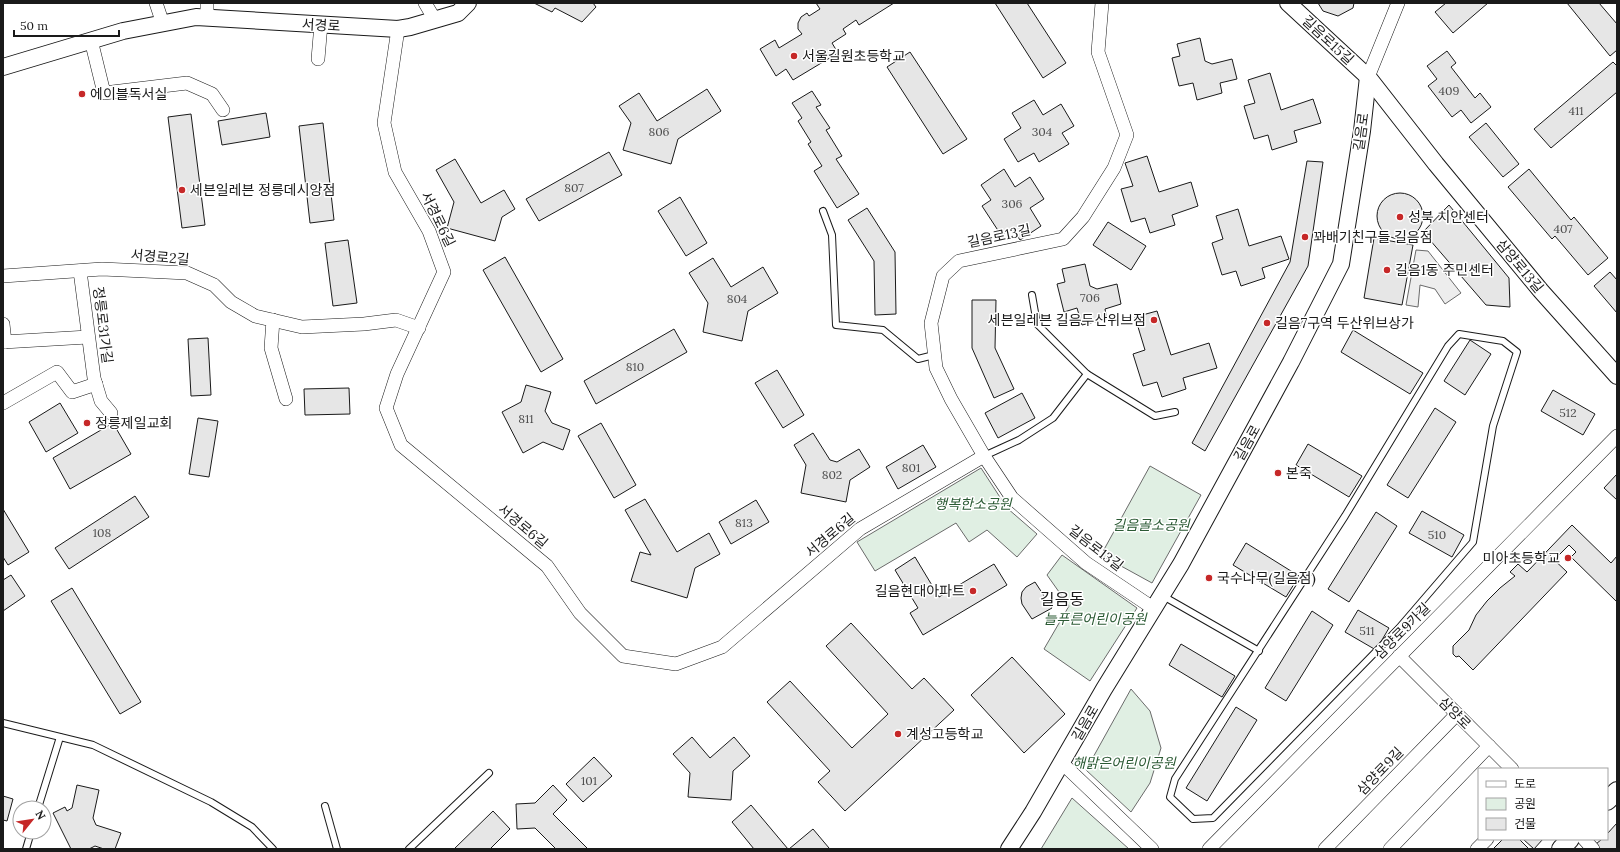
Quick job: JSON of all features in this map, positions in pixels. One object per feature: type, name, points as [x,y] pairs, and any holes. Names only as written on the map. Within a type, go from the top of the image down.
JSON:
[{"type":"main road","points":[[1608,800],[1617,791]]},
{"type":"main road","points":[[1561,849],[1569,840]]},
{"type":"street","points":[[156,3],[163,24]]},
{"type":"street","points":[[425,3],[435,20]]},
{"type":"street","name":"서경로","points":[[3,67],[123,31],[196,18],[207,10],[321,24],[398,29],[458,13],[468,3]]},
{"type":"street","name":"길음로13길","points":[[1102,3],[1098,52],[1127,134],[1114,168],[1083,218],[1063,239],[959,261],[943,276],[932,324],[934,355],[936,368],[942,381],[984,456],[1012,498],[1086,563],[1158,602]]},
{"type":"street","name":"길음로15길","points":[[1288,3],[1368,77]]},
{"type":"street","name":"길음로","points":[[1009,849],[1033,812],[1184,557],[1291,362],[1341,264],[1362,131],[1368,77],[1398,3]]},
{"type":"street","points":[[318,59],[321,24]]},
{"type":"street","name":"서경로6길","points":[[398,29],[384,123],[395,172],[429,231],[444,272],[398,374],[386,408],[401,445],[547,566],[580,613],[623,656],[676,664],[722,647],[860,528],[984,456]]},
{"type":"street","points":[[91,40],[104,93],[187,84],[212,94],[223,110]]},
{"type":"street","name":"삼양로13길","points":[[1368,77],[1436,164],[1541,291],[1617,376]]},
{"type":"street","name":"서경로2길","points":[[3,276],[102,269],[187,273],[214,285],[231,302],[255,316],[302,327],[364,324],[396,320],[418,328]]},
{"type":"street","name":"정릉로31가길","points":[[80,271],[88,337],[96,384],[101,401],[111,413]]},
{"type":"street","points":[[272,320],[272,348],[286,399]]},
{"type":"street","points":[[3,324],[4,342],[88,337]]},
{"type":"street","name":"정릉로31가길","points":[[3,403],[57,372],[72,392],[96,384]]},
{"type":"street","name":"삼양로9가길","points":[[1209,849],[1617,436]]},
{"type":"street","name":"삼양로","points":[[1399,656],[1511,768]]},
{"type":"street","name":"삼양로9길","points":[[1326,849],[1457,714]]},
{"type":"street","points":[[1390,849],[1489,746]]},
{"type":"street","points":[[1062,763],[1152,849]]},
{"type":"street","points":[[1477,849],[1486,840]]},
{"type":"street","points":[[1585,840],[1594,849]]},
{"type":"lane","points":[[823,211],[832,234],[836,325],[883,330],[918,359],[934,355]]},
{"type":"lane","points":[[1032,294],[1036,324],[1087,374],[1155,416],[1175,412]]},
{"type":"lane","points":[[1459,334],[1503,341],[1517,352],[1493,426],[1473,542],[1399,628],[1213,818],[1193,818],[1170,797],[1175,779],[1259,651],[1349,510],[1448,346],[1459,334]]},
{"type":"lane","points":[[984,456],[1019,440],[1053,418],[1087,374]]},
{"type":"lane","points":[[1158,602],[1259,651]]},
{"type":"lane","points":[[3,723],[93,745],[211,802],[252,827],[273,849]]},
{"type":"lane","points":[[40,800],[60,737]]},
{"type":"lane","points":[[409,849],[489,773]]},
{"type":"lane","points":[[325,806],[337,849]]},
{"type":"green space","name":"길음골소공원","points":[[1150,466],[1201,495],[1152,583],[1101,555]]},
{"type":"green space","name":"행복한소공원","points":[[981,468],[1007,508],[1037,534],[1017,557],[987,530],[969,542],[956,523],[875,571],[857,542]]},
{"type":"green space","name":"늘푸른어린이공원","points":[[1062,555],[1137,608],[1090,681],[1044,649],[1069,606],[1047,575]]},
{"type":"green space","name":"해맑은어린이공원","points":[[1131,689],[1150,711],[1161,748],[1150,783],[1131,812],[1086,770]]},
{"type":"green space","points":[[1072,798],[1129,849],[1041,849]]},
{"type":"shaded area","points":[[1416,250],[1428,251],[1461,293],[1445,304],[1435,289],[1420,285],[1418,307],[1406,305]]},
{"type":"building","points":[[534,3],[593,3],[596,7],[582,22],[555,8],[552,12]]},
{"type":"building","points":[[816,3],[894,3],[859,25],[856,20],[843,29],[846,34],[832,43],[838,53],[793,80],[786,69],[776,76],[760,49],[775,40],[779,48],[802,34],[798,29],[798,23],[801,17],[807,13],[809,16],[820,9]]},
{"type":"building","points":[[995,3],[1027,3],[1066,63],[1043,78]]},
{"type":"building","points":[[1318,3],[1354,3],[1353,8],[1338,16],[1323,11]]},
{"type":"building","points":[[1446,3],[1488,3],[1453,33],[1435,12]]},
{"type":"building","points":[[1567,3],[1599,3],[1617,24],[1617,50],[1610,56]]},
{"type":"building","points":[[1200,38],[1205,61],[1212,64],[1232,59],[1237,79],[1220,83],[1222,93],[1197,100],[1193,83],[1179,86],[1172,58],[1180,56],[1177,44]]},
{"type":"building","points":[[1447,51],[1456,63],[1451,67],[1475,98],[1480,93],[1491,107],[1471,123],[1461,110],[1452,117],[1428,86],[1437,79],[1427,66]]},
{"type":"building","points":[[910,52],[967,139],[943,154],[887,67]]},
{"type":"building","points":[[1613,62],[1617,66],[1617,92],[1551,148],[1534,129]]},
{"type":"building","points":[[1270,73],[1281,110],[1313,99],[1321,123],[1294,131],[1297,142],[1272,150],[1268,135],[1254,139],[1244,106],[1255,103],[1248,80]]},
{"type":"building","points":[[707,89],[721,111],[678,139],[671,164],[623,150],[631,123],[619,106],[639,93],[657,121]]},
{"type":"building","points":[[812,91],[821,105],[816,107],[830,128],[826,130],[842,156],[836,159],[859,194],[837,208],[814,171],[822,166],[808,144],[811,142],[798,121],[802,118],[792,103]]},
{"type":"building","points":[[1034,100],[1043,115],[1061,104],[1074,126],[1062,133],[1069,144],[1039,162],[1034,153],[1018,162],[1004,139],[1021,128],[1012,113]]},
{"type":"building","points":[[266,113],[270,137],[222,145],[218,121]]},
{"type":"building","points":[[191,114],[205,225],[182,228],[168,117]]},
{"type":"building","points":[[323,123],[334,220],[310,223],[299,126]]},
{"type":"building","points":[[1486,123],[1519,164],[1503,177],[1469,137]]},
{"type":"building","points":[[609,152],[622,175],[539,221],[526,199]]},
{"type":"building","points":[[1147,156],[1159,192],[1191,182],[1198,206],[1172,215],[1175,225],[1150,233],[1145,218],[1131,222],[1121,189],[1133,186],[1125,163]]},
{"type":"building","points":[[455,159],[481,203],[504,190],[515,209],[502,217],[495,241],[447,228],[454,202],[436,170]]},
{"type":"building","name":"길음7구역 두산위브상가","points":[[1307,161],[1323,162],[1308,266],[1205,451],[1192,443],[1290,262]]},
{"type":"building","points":[[1004,169],[1015,187],[1030,177],[1044,199],[1030,208],[1041,226],[1020,240],[1012,228],[1001,235],[982,206],[991,200],[981,185]]},
{"type":"building","points":[[1529,169],[1571,220],[1574,217],[1608,258],[1588,275],[1555,236],[1552,239],[1508,187]]},
{"type":"building","name":"성북 치안센터","points":[[1405,193],[1417,199],[1422,207],[1422,225],[1417,233],[1409,238],[1395,239],[1383,233],[1378,225],[1377,211],[1383,199],[1391,194]]},
{"type":"building","points":[[680,197],[707,243],[686,256],[658,211]]},
{"type":"building","points":[[1449,205],[1509,278],[1510,307],[1486,305],[1423,232]]},
{"type":"building","points":[[867,208],[895,252],[896,314],[875,315],[874,261],[848,220]]},
{"type":"building","points":[[1238,209],[1249,246],[1281,236],[1289,259],[1262,268],[1265,278],[1241,286],[1236,271],[1222,275],[1212,243],[1223,239],[1216,216]]},
{"type":"building","points":[[1108,222],[1146,246],[1131,270],[1093,245]]},
{"type":"building","points":[[1374,238],[1413,245],[1402,305],[1364,298]]},
{"type":"building","points":[[348,240],[357,303],[333,306],[325,243]]},
{"type":"building","points":[[505,257],[563,359],[541,372],[483,270]]},
{"type":"building","points":[[713,258],[731,287],[763,267],[778,293],[748,311],[742,341],[703,332],[708,303],[689,273]]},
{"type":"building","points":[[1085,264],[1090,286],[1097,289],[1117,284],[1121,304],[1105,309],[1107,319],[1082,325],[1077,308],[1064,312],[1057,284],[1065,282],[1062,269]]},
{"type":"building","points":[[1610,272],[1617,280],[1617,313],[1594,286]]},
{"type":"building","points":[[972,300],[996,300],[995,348],[1014,389],[994,398],[972,348]]},
{"type":"building","points":[[1157,311],[1171,355],[1209,343],[1217,368],[1183,378],[1186,389],[1162,397],[1157,382],[1143,386],[1133,354],[1145,350],[1135,317]]},
{"type":"building","points":[[674,329],[687,352],[596,404],[584,381]]},
{"type":"building","points":[[1353,330],[1423,373],[1410,394],[1341,352]]},
{"type":"building","points":[[208,338],[211,395],[191,396],[188,339]]},
{"type":"building","points":[[1470,340],[1491,354],[1465,395],[1444,381]]},
{"type":"building","points":[[777,370],[804,415],[783,428],[755,383]]},
{"type":"building","points":[[526,385],[551,392],[545,411],[552,423],[570,430],[563,450],[543,442],[523,453],[502,412],[521,402]]},
{"type":"building","points":[[349,388],[350,414],[305,415],[304,389]]},
{"type":"building","points":[[1553,390],[1595,414],[1583,435],[1541,411]]},
{"type":"building","points":[[1022,393],[1035,418],[998,438],[985,413]]},
{"type":"building","points":[[60,403],[78,433],[46,452],[29,422]]},
{"type":"building","points":[[1435,408],[1456,422],[1408,498],[1387,485]]},
{"type":"building","points":[[198,418],[218,421],[209,477],[189,474]]},
{"type":"building","points":[[113,423],[131,454],[70,489],[53,458]]},
{"type":"building","points":[[601,423],[636,485],[614,498],[578,436]]},
{"type":"building","points":[[813,433],[830,460],[837,462],[859,449],[870,467],[850,480],[846,502],[801,493],[806,465],[794,445]]},
{"type":"building","points":[[1308,444],[1362,476],[1349,497],[1296,465]]},
{"type":"building","points":[[923,445],[936,467],[898,489],[886,467]]},
{"type":"building","points":[[1617,474],[1617,500],[1604,488]]},
{"type":"building","points":[[135,496],[149,517],[69,569],[55,548]]},
{"type":"building","points":[[645,499],[677,552],[709,533],[720,554],[695,568],[687,598],[631,581],[640,552],[651,555],[625,510]]},
{"type":"building","points":[[756,500],[769,522],[731,544],[719,522]]},
{"type":"building","points":[[3,509],[29,552],[8,565],[3,557]]},
{"type":"building","points":[[1422,511],[1464,535],[1452,557],[1409,533]]},
{"type":"building","points":[[1376,512],[1397,526],[1349,602],[1328,589]]},
{"type":"building","points":[[1572,525],[1611,563],[1617,556],[1617,602],[1571,557],[1576,552],[1569,545],[1558,556],[1554,552],[1550,556],[1567,572],[1473,670],[1459,656],[1456,657],[1453,654],[1453,646],[1469,630],[1476,615],[1487,601],[1515,576],[1510,572],[1518,564],[1527,572]]},
{"type":"building","points":[[1246,543],[1299,576],[1286,597],[1233,565]]},
{"type":"building","name":"길음현대아파트","points":[[915,557],[939,597],[994,564],[1007,585],[923,635],[910,613],[918,608],[895,570]]},
{"type":"building","points":[[11,575],[25,596],[3,611],[3,580]]},
{"type":"building","points":[[1035,582],[1052,608],[1032,619],[1022,604],[1021,598],[1022,592],[1026,587]]},
{"type":"building","points":[[72,588],[141,702],[120,714],[51,601]]},
{"type":"building","points":[[1358,610],[1389,628],[1376,650],[1345,632]]},
{"type":"building","points":[[1312,611],[1333,625],[1286,701],[1265,688]]},
{"type":"building","points":[[851,623],[912,689],[924,678],[954,710],[845,811],[818,782],[830,771],[767,702],[790,681],[852,748],[888,714],[826,646]]},
{"type":"building","points":[[1181,644],[1235,676],[1222,697],[1169,665]]},
{"type":"building","points":[[1012,657],[1065,714],[1024,753],[971,695]]},
{"type":"building","points":[[1236,707],[1257,720],[1207,801],[1186,788]]},
{"type":"building","points":[[692,737],[710,758],[734,737],[750,756],[733,771],[731,800],[688,797],[690,773],[673,754]]},
{"type":"building","points":[[594,757],[612,776],[583,802],[566,784]]},
{"type":"building","points":[[77,785],[99,790],[93,818],[96,825],[121,833],[115,849],[104,849],[95,846],[89,849],[71,849],[53,813],[65,807],[67,811],[72,808]]},
{"type":"building","points":[[553,785],[567,800],[553,814],[588,849],[556,849],[535,828],[517,829],[516,804],[535,803]]},
{"type":"building","points":[[3,796],[13,799],[7,821],[3,820]]},
{"type":"building","points":[[751,805],[788,849],[754,849],[732,822]]},
{"type":"building","points":[[493,811],[510,829],[490,849],[454,849]]},
{"type":"building","points":[[1617,823],[1617,849],[1601,849],[1596,844],[1601,840],[1608,840],[1608,833]]},
{"type":"building","points":[[813,829],[829,848],[789,849]]},
{"type":"building","points":[[1502,840],[1520,840],[1528,848],[1526,849],[1493,849]]},
{"type":"building","points":[[1524,840],[1542,840],[1534,849]]},
{"type":"place","name":"서울길원초등학교","points":[[794,56]]},
{"type":"place","name":"에이블독서실","points":[[82,94]]},
{"type":"place","name":"세븐일레븐 정릉데시앙점","points":[[182,190]]},
{"type":"place","name":"성북 치안센터","points":[[1400,217]]},
{"type":"place","name":"꽈배기친구들 길음점","points":[[1305,237]]},
{"type":"place","name":"길음1동 주민센터","points":[[1387,270]]},
{"type":"place","name":"세븐일레븐 길음두산위브점","points":[[1154,320]]},
{"type":"place","name":"길음7구역 두산위브상가","points":[[1267,323]]},
{"type":"place","name":"정릉제일교회","points":[[87,423]]},
{"type":"place","name":"본죽","points":[[1278,473]]},
{"type":"place","name":"미아초등학교","points":[[1568,558]]},
{"type":"place","name":"국수나무(길음점)","points":[[1209,578]]},
{"type":"place","name":"길음현대아파트","points":[[973,591]]},
{"type":"place","name":"계성고등학교","points":[[898,734]]},
{"type":"district","name":"길음동","points":[[1062,599]]}]
